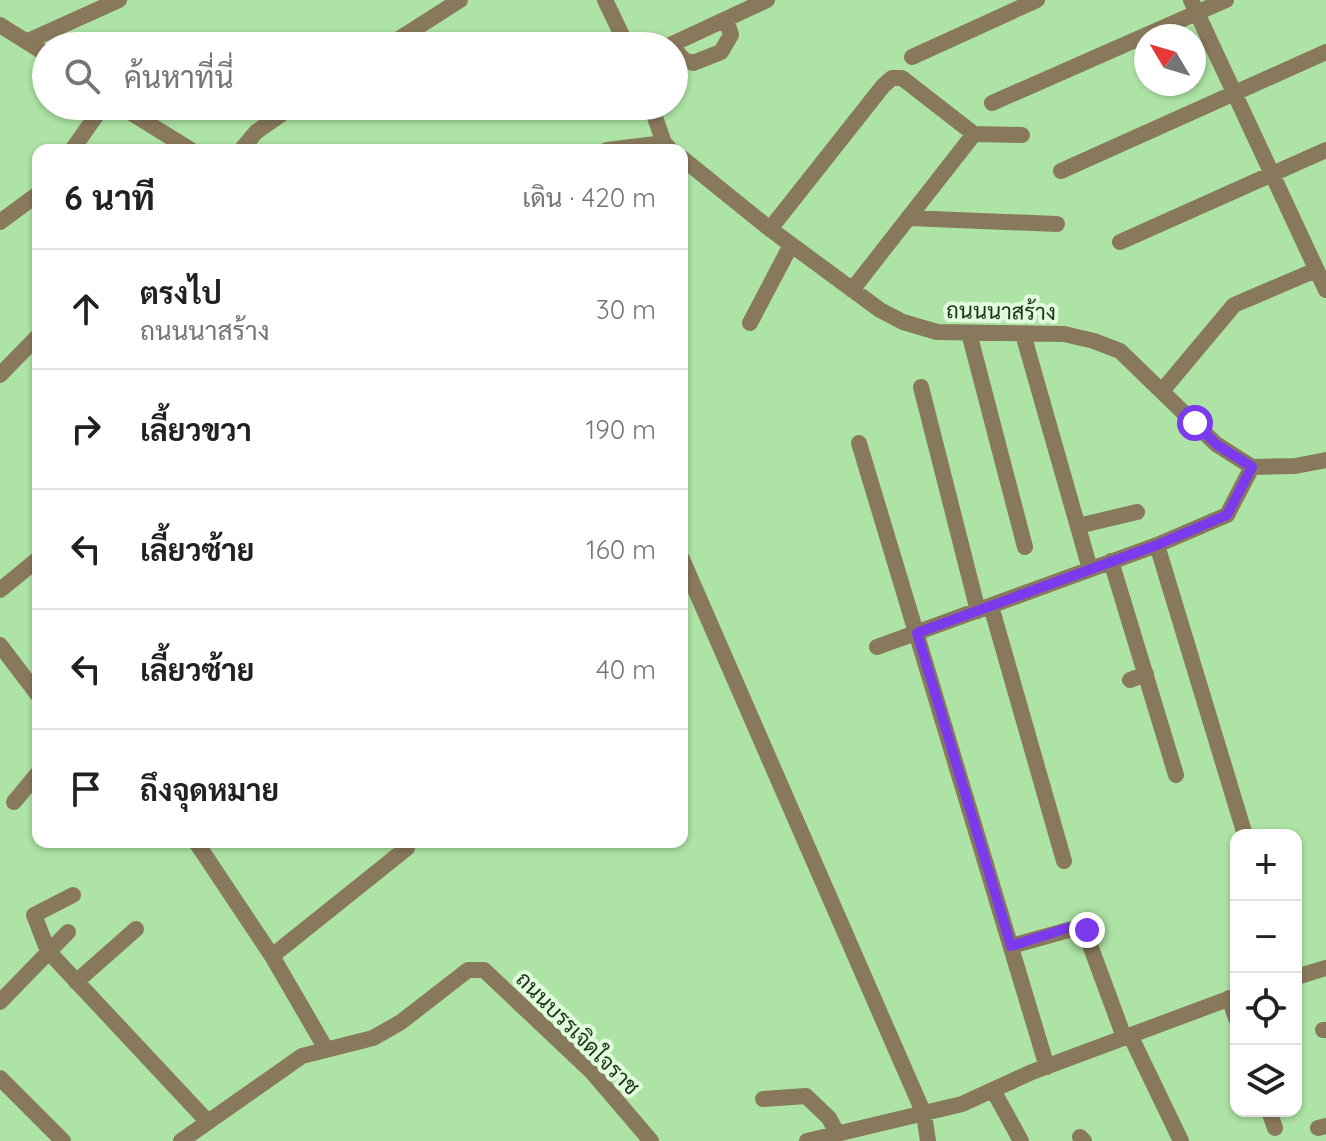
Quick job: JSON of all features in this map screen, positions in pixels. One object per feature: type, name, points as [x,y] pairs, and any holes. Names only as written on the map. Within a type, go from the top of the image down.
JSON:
[{"type":"street","points":[[48,32],[119,0]]},
{"type":"street","points":[[410,32],[460,0]]},
{"type":"street","points":[[605,0],[620,32]]},
{"type":"street","points":[[688,38],[767,0]]},
{"type":"street","points":[[912,57],[1037,0]]},
{"type":"street","points":[[992,103],[1194,6],[1226,0]]},
{"type":"street","points":[[1194,6],[1326,290]]},
{"type":"street","points":[[688,61],[693,63],[721,52],[731,35],[726,19]]},
{"type":"street","points":[[0,25],[32,44]]},
{"type":"street","points":[[28,41],[32,39]]},
{"type":"street","points":[[1061,171],[1326,52]]},
{"type":"street","points":[[770,229],[892,78],[902,78],[974,134],[1022,135]]},
{"type":"street","points":[[76,144],[93,120]]},
{"type":"street","points":[[143,120],[181,144]]},
{"type":"street","points":[[246,144],[273,120]]},
{"type":"street","points":[[658,120],[671,144]]},
{"type":"street","points":[[852,290],[974,134]]},
{"type":"street","points":[[1120,242],[1326,150]]},
{"type":"street","name":"ถนนนาสร้าง","points":[[688,165],[852,290],[903,322],[937,332],[1064,334],[1120,351],[1216,444],[1252,467]]},
{"type":"street","points":[[0,222],[32,198]]},
{"type":"street","points":[[908,218],[1057,224]]},
{"type":"street","points":[[750,323],[791,245]]},
{"type":"street","points":[[1162,391],[1234,305],[1316,270]]},
{"type":"street","points":[[969,333],[1025,547]]},
{"type":"street","points":[[1023,334],[1090,569]]},
{"type":"street","points":[[0,375],[32,342]]},
{"type":"street","points":[[921,387],[984,608],[1064,861]]},
{"type":"street","points":[[859,443],[1047,1067]]},
{"type":"street","points":[[877,647],[1157,545],[1227,515],[1252,467],[1295,466],[1326,460]]},
{"type":"street","points":[[1078,526],[1137,512]]},
{"type":"street","points":[[1157,545],[1243,829]]},
{"type":"street","points":[[1111,561],[1138,677],[1176,775]]},
{"type":"street","points":[[0,590],[32,564]]},
{"type":"street","points":[[688,573],[924,1114],[928,1141]]},
{"type":"street","points":[[0,645],[32,687]]},
{"type":"street","points":[[14,802],[32,780]]},
{"type":"street","points":[[200,848],[272,956],[326,1049]]},
{"type":"street","points":[[272,956],[407,848]]},
{"type":"street","points":[[73,895],[34,915],[48,951],[208,1122]]},
{"type":"street","points":[[1011,946],[1077,925],[1083,926],[1127,1036],[1181,1141]]},
{"type":"street","points":[[76,982],[136,929]]},
{"type":"street","points":[[2,996],[68,932]]},
{"type":"street","points":[[1302,975],[1326,968]]},
{"type":"street","name":"ถนนบรรเจิดใจราช","points":[[183,1141],[293,1062],[326,1049],[373,1038],[401,1022],[468,970],[484,970],[592,1072],[641,1138]]},
{"type":"street","points":[[807,1141],[962,1104],[1047,1067],[1230,998]]},
{"type":"street","points":[[2,1083],[63,1141]]},
{"type":"street","points":[[993,1090],[1021,1141]]},
{"type":"street","points":[[763,1099],[806,1096],[829,1118],[837,1133]]},
{"type":"street","points":[[1271,1117],[1275,1128]]},
{"type":"route","points":[[1087,930],[1077,925],[1011,946],[917,633],[1157,545],[1227,515],[1252,467],[1216,444],[1195,423]]}]
